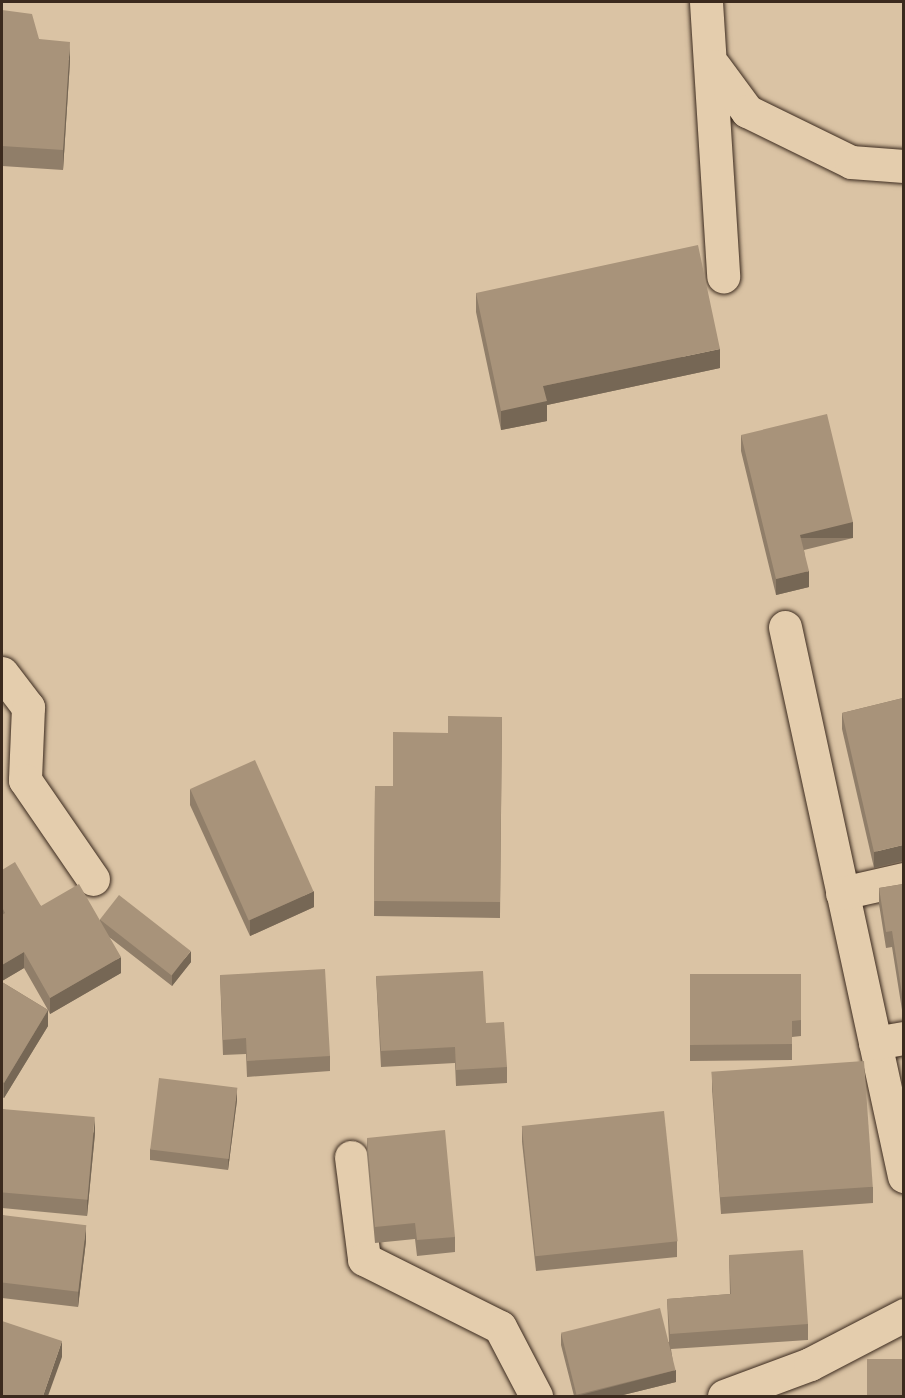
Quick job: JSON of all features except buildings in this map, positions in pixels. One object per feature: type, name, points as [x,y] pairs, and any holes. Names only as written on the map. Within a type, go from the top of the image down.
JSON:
[{"type":"street","points":[[706,2],[714,66],[723,276]]},
{"type":"street","points":[[714,66],[747,111],[851,162],[903,166]]},
{"type":"street","points":[[785,627],[842,893],[889,1041],[903,1176]]},
{"type":"street","points":[[2,673],[28,707],[26,780],[93,879]]},
{"type":"street","points":[[842,893],[903,879]]},
{"type":"street","points":[[351,1157],[364,1259],[500,1326],[536,1396]]},
{"type":"street","points":[[724,1396],[810,1364],[903,1315]]}]
